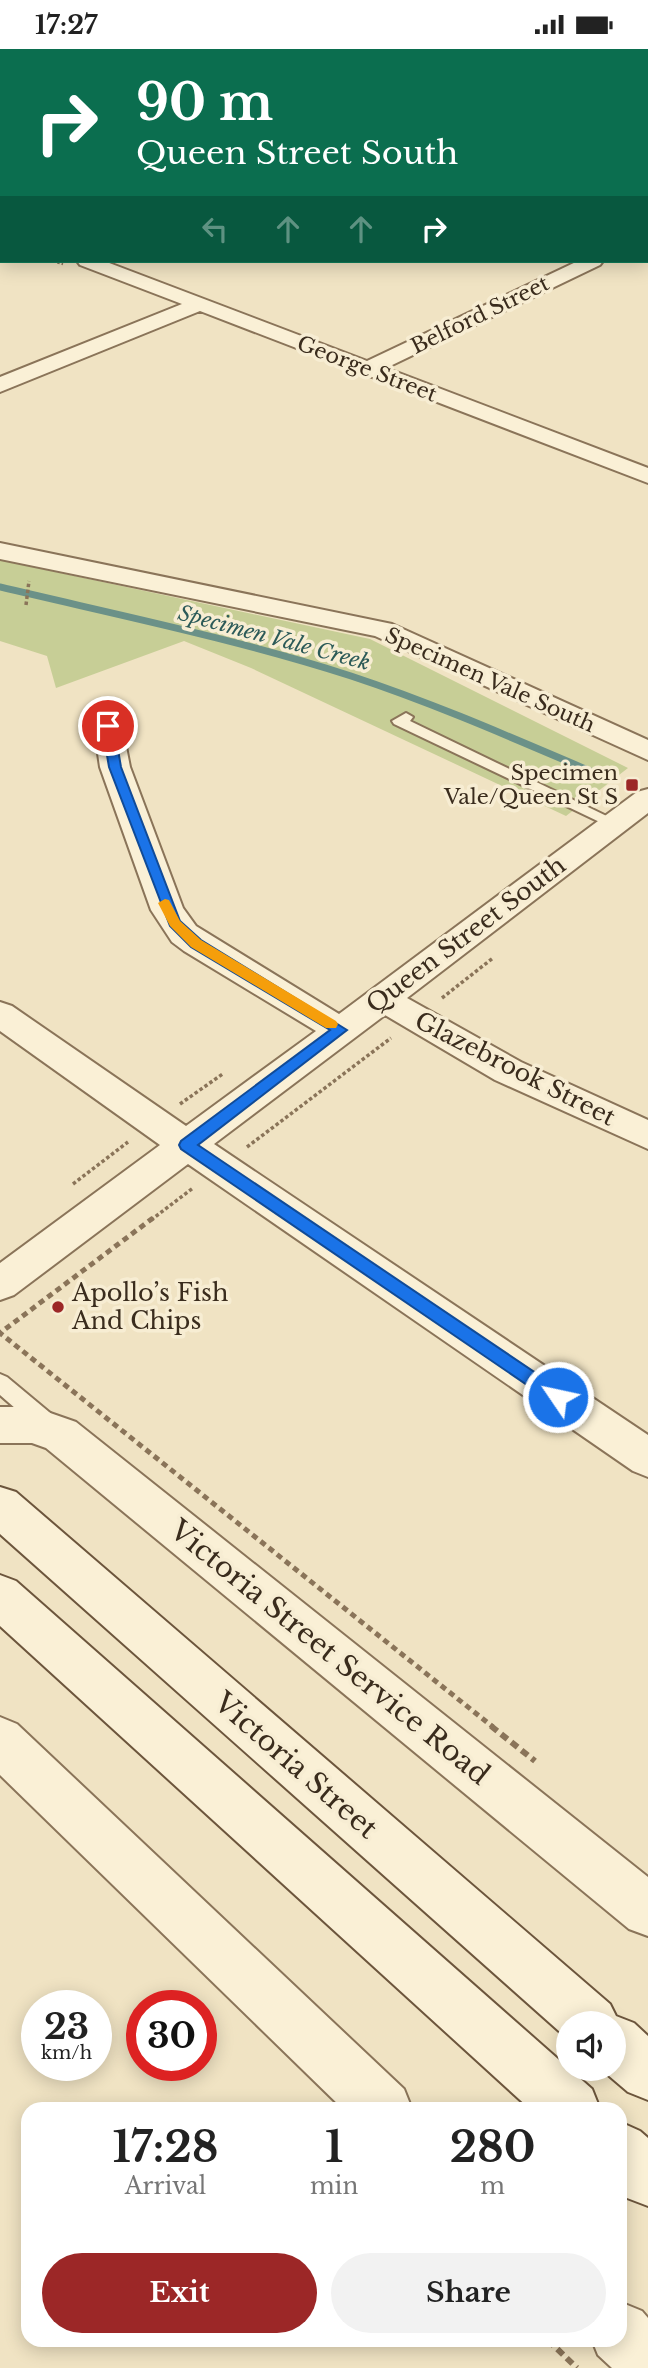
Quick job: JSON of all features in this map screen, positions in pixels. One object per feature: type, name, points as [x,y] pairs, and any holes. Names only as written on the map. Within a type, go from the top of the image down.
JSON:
[{"type":"street","name":"George Street","points":[[92,263],[648,476]]},
{"type":"street","name":"Belford Street","points":[[367,369],[589,263]]},
{"type":"street","points":[[0,385],[200,304]]},
{"type":"street","name":"Specimen Vale South","points":[[0,551],[383,630],[648,751]]},
{"type":"street","points":[[108,726],[115,767],[174,923],[196,943],[340,1030]]},
{"type":"street","name":"Queen Street South","points":[[5,1281],[648,798]]},
{"type":"street","name":"Glazebrook Street","points":[[383,999],[508,1071],[648,1136]]},
{"type":"street","points":[[0,1014],[154,1123],[648,1458]]},
{"type":"street","name":"Victoria Street Service Road","points":[[0,1425],[33,1425],[61,1435],[648,1910]]},
{"type":"street","name":"Victoria Street","points":[[0,1506],[577,2011]]},
{"type":"street","points":[[0,1596],[564,2102]]},
{"type":"street","points":[[0,1741],[377,2102]]},
{"type":"street","points":[[626,2054],[648,2073]]},
{"type":"street","points":[[627,2158],[648,2177]]},
{"type":"street","points":[[627,2340],[648,2361]]},
{"type":"lane","points":[[406,717],[400,721],[614,823]]},
{"type":"lane","points":[[0,1383],[61,1435]]},
{"type":"path","points":[[26,605],[29,583]]},
{"type":"path","points":[[416,1019],[0,1333],[541,1766]]},
{"type":"path","points":[[66,1189],[154,1123]]},
{"type":"path","points":[[555,2347],[577,2368]]},
{"type":"green space","points":[[0,560],[370,639],[628,768],[566,816],[251,668],[184,641],[56,688],[47,656],[0,641]]},
{"type":"waterway","name":"Specimen Vale Creek","points":[[0,587],[221,639],[351,676],[449,712],[609,779]]},
{"type":"slow traffic","points":[[165,903],[174,923],[196,943],[331,1024]]},
{"type":"place","name":"Specimen Vale/Queen St S","points":[[632,785]]},
{"type":"place","name":"Apollo’s Fish And Chips","points":[[58,1307]]},
{"type":"route","points":[[108,726],[115,767],[167,911],[174,923],[196,943],[340,1030],[187,1145],[558,1397]]}]
